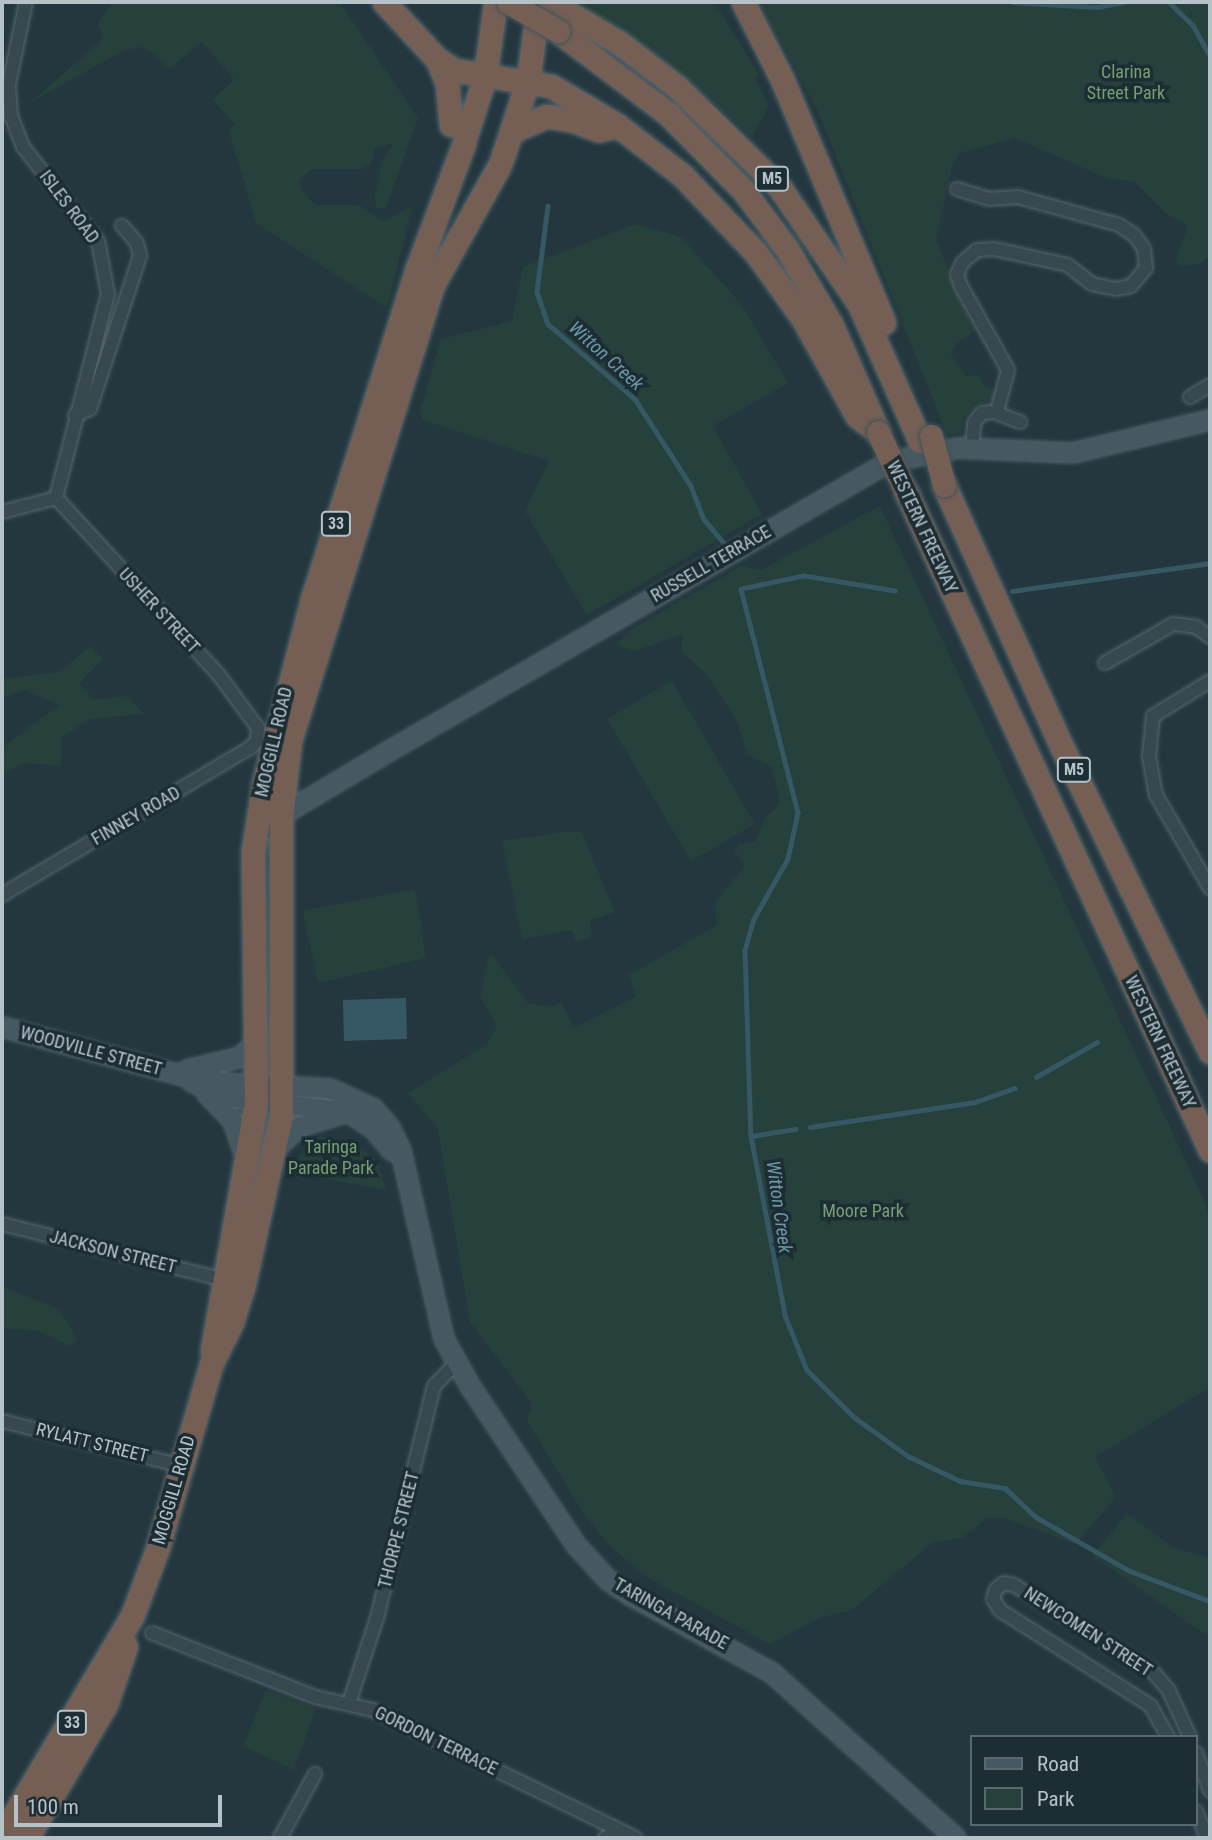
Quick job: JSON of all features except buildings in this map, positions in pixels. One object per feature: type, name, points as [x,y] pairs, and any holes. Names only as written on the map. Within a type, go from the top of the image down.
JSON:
[{"type":"highway","points":[[384,2],[437,59],[454,70],[528,80],[551,86],[617,125],[706,197],[757,254],[803,319],[857,416],[878,432]]},
{"type":"highway","points":[[735,2],[767,48]]},
{"type":"highway","points":[[743,2],[767,48],[915,414]]},
{"type":"highway","name":"WESTERN FREEWAY","points":[[501,4],[546,14],[618,42],[676,86],[780,188],[859,304],[915,414],[944,485],[1057,735],[1210,1052]]},
{"type":"highway","name":"MOGGILL ROAD","points":[[2,1836],[21,1819],[114,1687],[133,1614],[182,1466],[211,1364],[215,1320],[248,1168],[256,1092],[254,838],[296,654],[458,134],[485,76],[501,4]]},
{"type":"highway","name":"WESTERN FREEWAY","points":[[546,14],[659,106],[743,190],[786,249],[832,326],[878,432],[1210,1150]]},
{"type":"highway","name":"MOGGILL ROAD","points":[[211,1364],[232,1322],[276,1148],[282,1093],[281,817],[287,755],[299,702],[427,299],[454,240],[500,162],[513,131],[546,14]]},
{"type":"highway","points":[[437,59],[447,83],[458,134]]},
{"type":"highway","points":[[513,131],[522,123],[546,116],[572,120],[597,130],[617,125]]},
{"type":"street","name":"ISLES ROAD","points":[[26,2],[9,84],[11,116],[23,147],[98,241],[106,270],[108,294],[56,498]]},
{"type":"street","points":[[957,189],[989,199],[1018,197],[1119,225],[1134,235],[1144,249],[1146,268],[1131,286],[1116,289],[1092,284],[1068,265],[994,249],[977,250],[963,261],[957,274],[961,286],[1008,370],[997,412]]},
{"type":"street","name":"ISLES ROAD","points":[[75,415],[90,409],[139,256],[136,243],[122,226]]},
{"type":"street","points":[[1190,397],[1210,385]]},
{"type":"street","points":[[972,448],[976,419],[984,412],[997,412],[1020,422]]},
{"type":"street","name":"RUSSELL TERRACE","points":[[254,838],[281,817],[876,468],[915,454],[972,448],[1073,453],[1210,420]]},
{"type":"street","points":[[2,512],[56,498]]},
{"type":"street","name":"USHER STREET","points":[[56,498],[218,674],[258,728]]},
{"type":"street","points":[[1105,663],[1173,624],[1200,628],[1210,637]]},
{"type":"street","points":[[1210,681],[1152,717],[1150,770],[1156,795],[1210,888]]},
{"type":"street","name":"FINNEY ROAD","points":[[2,895],[250,748],[257,741],[258,728]]},
{"type":"street","name":"WOODVILLE STREET","points":[[2,1027],[183,1077],[220,1096],[256,1092],[282,1093]]},
{"type":"street","points":[[183,1077],[234,1060],[252,1046],[257,1030]]},
{"type":"street","points":[[183,1077],[233,1121],[248,1168]]},
{"type":"street","name":"TARINGA PARADE","points":[[282,1093],[336,1090],[374,1109],[395,1137],[406,1175],[433,1304],[456,1363],[576,1545],[608,1580],[772,1674],[956,1838]]},
{"type":"street","name":"TARINGA PARADE","points":[[282,1093],[361,1119],[380,1135],[406,1175]]},
{"type":"street","points":[[276,1148],[287,1133],[321,1118],[343,1114],[361,1119]]},
{"type":"street","name":"JACKSON STREET","points":[[2,1224],[225,1280]]},
{"type":"street","name":"THORPE STREET","points":[[349,1703],[377,1618],[434,1386],[456,1363]]},
{"type":"street","name":"RYLATT STREET","points":[[2,1421],[182,1466]]},
{"type":"street","name":"NEWCOMEN STREET","points":[[1167,1735],[1159,1716],[1147,1703],[1000,1610],[993,1598],[996,1589],[1004,1583],[1014,1585],[1146,1667],[1165,1684],[1189,1735]]},
{"type":"street","name":"GORDON TERRACE","points":[[152,1633],[315,1697],[373,1710],[635,1838]]},
{"type":"street","points":[[1159,1716],[1175,1702]]},
{"type":"street","points":[[1198,1758],[1210,1791]]},
{"type":"street","points":[[280,1838],[315,1774]]},
{"type":"street","points":[[1198,1816],[1206,1838]]},
{"type":"street","points":[[605,1838],[619,1830]]},
{"type":"green space","points":[[112,2],[339,2],[418,118],[386,208],[377,208],[374,198],[383,158],[394,143],[375,148],[371,163],[363,169],[312,169],[300,179],[300,188],[315,205],[359,205],[384,222],[412,206],[387,308],[256,223],[229,131],[235,125],[213,99],[234,80],[202,42],[169,69],[153,53],[141,47],[124,50],[30,103],[103,39],[98,23]]},
{"type":"green space","points":[[576,2],[714,2],[759,74],[755,79],[769,106],[752,138],[688,80]]},
{"type":"green space","name":"Clarina Street Park","points":[[759,2],[1210,2],[1210,255],[1201,263],[1180,267],[1176,259],[1188,225],[1168,215],[1135,182],[1107,178],[1015,138],[960,153],[953,163],[936,239],[960,301],[977,331],[955,344],[951,355],[966,376],[979,375],[983,385],[995,390],[997,399],[981,404],[963,418],[962,433],[947,435],[819,114]]},
{"type":"green space","points":[[636,224],[681,237],[742,305],[788,383],[713,426],[762,514],[587,615],[525,511],[549,461],[423,420],[420,413],[441,339],[512,321],[523,267]]},
{"type":"green space","name":"Moore Park","points":[[880,506],[1203,1198],[1210,1219],[1210,1387],[1095,1457],[1116,1497],[1075,1544],[1004,1518],[987,1518],[962,1538],[932,1543],[852,1610],[819,1618],[770,1644],[645,1576],[609,1545],[585,1516],[527,1421],[532,1404],[470,1322],[438,1129],[408,1093],[486,1045],[497,1027],[480,996],[490,952],[528,1003],[553,1007],[561,1002],[574,1028],[636,997],[629,975],[717,925],[715,903],[745,865],[734,851],[739,844],[755,842],[764,820],[780,802],[772,767],[747,754],[736,719],[707,675],[682,652],[682,634],[635,651],[616,645],[633,628],[741,566],[761,570]]},
{"type":"green space","points":[[91,646],[103,659],[79,683],[94,700],[127,696],[144,714],[89,719],[61,738],[61,766],[23,763],[2,774],[2,748],[59,705],[25,690],[2,698],[2,679],[59,672]]},
{"type":"green space","points":[[672,681],[755,824],[691,861],[607,719]]},
{"type":"green space","points":[[563,832],[582,832],[615,913],[590,920],[592,937],[576,942],[572,930],[522,939],[502,841]]},
{"type":"green space","points":[[415,889],[426,958],[318,983],[303,911]]},
{"type":"green space","name":"Taringa Parade Park","points":[[320,1136],[354,1142],[378,1162],[386,1190],[295,1173],[298,1158]]},
{"type":"green space","points":[[2,1287],[59,1309],[78,1340],[70,1346],[39,1331],[3,1328]]},
{"type":"green space","points":[[1127,1514],[1174,1548],[1210,1558],[1210,1638],[1092,1555]]},
{"type":"green space","points":[[266,1690],[316,1708],[294,1770],[243,1746]]},
{"type":"water","points":[[406,998],[407,1039],[344,1041],[343,1000]]},
{"type":"waterway","points":[[1013,2],[1096,7],[1125,2]]},
{"type":"waterway","points":[[1169,2],[1193,25],[1210,56]]},
{"type":"waterway","name":"Witton Creek","points":[[548,206],[537,292],[548,324],[635,399],[691,486],[703,518],[728,548]]},
{"type":"waterway","points":[[1012,591],[1210,563]]},
{"type":"waterway","name":"Witton Creek","points":[[895,591],[804,576],[741,589],[798,813],[788,859],[754,919],[745,950],[751,1136],[785,1315],[807,1370],[854,1417],[908,1456],[960,1481],[1005,1488],[1036,1517],[1130,1571],[1210,1601]]},
{"type":"waterway","points":[[1036,1077],[1097,1042]]},
{"type":"waterway","points":[[810,1127],[975,1102],[1015,1088]]},
{"type":"waterway","points":[[751,1136],[795,1129]]}]
